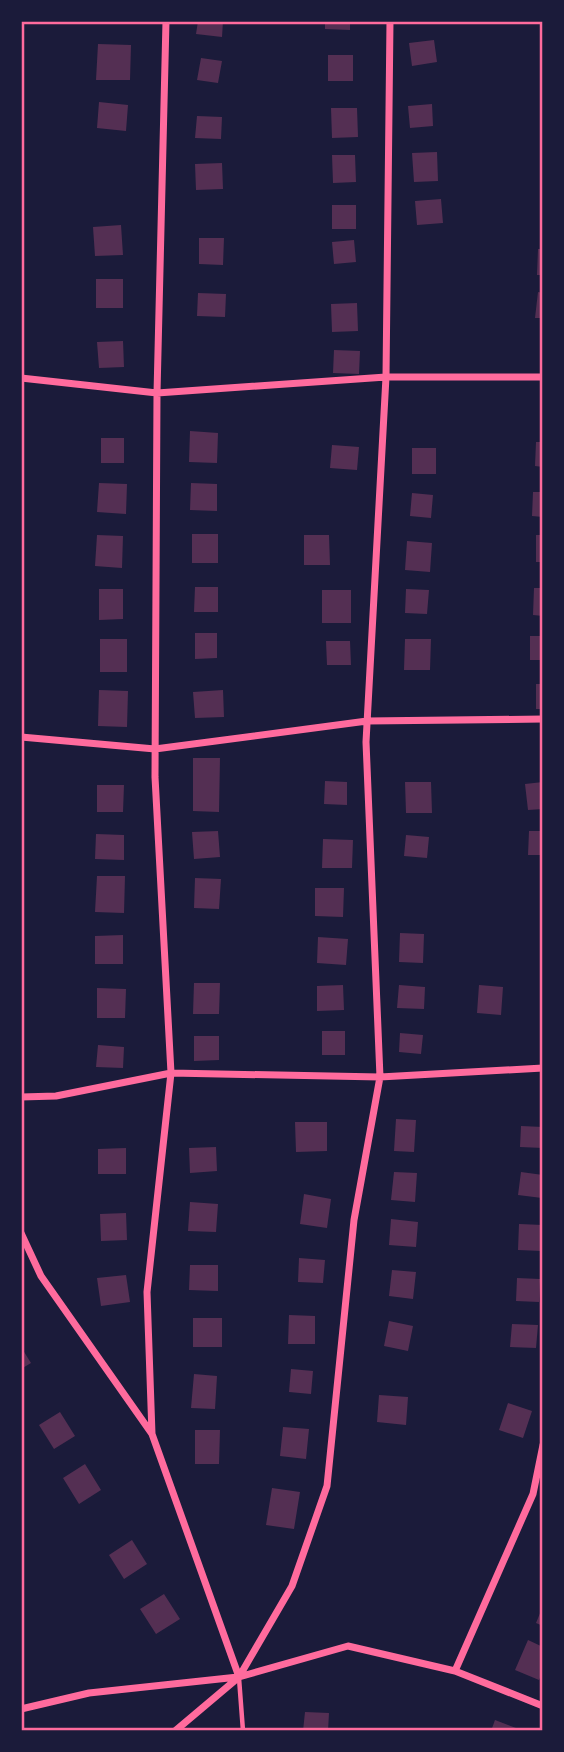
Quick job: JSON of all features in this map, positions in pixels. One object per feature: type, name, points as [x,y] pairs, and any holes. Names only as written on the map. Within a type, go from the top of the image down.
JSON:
[{"type":"street","points":[[152,1434],[147,1292],[171,1073],[155,749],[157,393],[166,21]]},
{"type":"street","points":[[175,1731],[239,1677],[292,1587],[327,1486],[354,1220],[380,1077],[367,721],[386,377],[390,21]]},
{"type":"street","points":[[21,378],[157,393],[386,377],[543,377]]},
{"type":"street","points":[[21,737],[155,749],[367,721],[543,719]]},
{"type":"street","points":[[21,1097],[56,1096],[171,1073],[380,1077],[543,1068]]},
{"type":"street","points":[[21,1233],[41,1276],[152,1434],[239,1677]]},
{"type":"street","points":[[455,1671],[533,1494],[543,1445]]},
{"type":"street","points":[[21,1709],[89,1693],[239,1677],[348,1646],[455,1671],[543,1706]]},
{"type":"lane","points":[[239,1677],[243,1731]]},
{"type":"building","points":[[198,21],[223,21],[222,37],[196,34]]},
{"type":"building","points":[[325,21],[350,21],[350,30],[325,29]]},
{"type":"building","points":[[434,40],[437,62],[412,66],[409,43]]},
{"type":"building","points":[[98,44],[131,45],[130,80],[96,80]]},
{"type":"building","points":[[328,55],[353,55],[353,81],[328,81]]},
{"type":"building","points":[[201,58],[222,61],[218,83],[197,80]]},
{"type":"building","points":[[99,102],[128,105],[126,131],[97,128]]},
{"type":"building","points":[[432,104],[433,126],[410,128],[408,106]]},
{"type":"building","points":[[331,108],[357,108],[358,137],[332,138]]},
{"type":"building","points":[[197,116],[222,117],[221,139],[195,138]]},
{"type":"building","points":[[540,148],[543,148],[543,173],[540,173]]},
{"type":"building","points":[[437,152],[438,181],[414,182],[412,153]]},
{"type":"building","points":[[332,155],[355,155],[356,182],[333,183]]},
{"type":"building","points":[[222,163],[223,189],[196,190],[195,164]]},
{"type":"building","points":[[441,199],[443,223],[417,225],[415,201]]},
{"type":"building","points":[[332,205],[356,205],[356,229],[332,229]]},
{"type":"building","points":[[121,225],[123,255],[95,256],[93,227]]},
{"type":"building","points":[[199,238],[224,238],[223,265],[199,264]]},
{"type":"building","points":[[354,240],[356,262],[334,264],[332,242]]},
{"type":"building","points":[[538,249],[543,249],[543,275],[537,275]]},
{"type":"building","points":[[96,279],[123,279],[123,308],[96,308]]},
{"type":"building","points":[[538,292],[543,293],[543,318],[535,318]]},
{"type":"building","points":[[198,293],[226,294],[225,317],[197,316]]},
{"type":"building","points":[[357,303],[358,331],[332,332],[331,304]]},
{"type":"building","points":[[123,341],[124,367],[99,368],[97,342]]},
{"type":"building","points":[[334,350],[360,351],[359,374],[333,373]]},
{"type":"building","points":[[190,431],[218,433],[217,463],[189,462]]},
{"type":"building","points":[[101,438],[124,438],[124,463],[101,463]]},
{"type":"building","points":[[536,442],[543,442],[543,467],[535,466]]},
{"type":"building","points":[[332,445],[359,447],[357,470],[330,468]]},
{"type":"building","points":[[412,448],[436,448],[436,474],[412,474]]},
{"type":"building","points":[[99,483],[127,484],[126,514],[97,512]]},
{"type":"building","points":[[191,483],[217,484],[217,511],[190,510]]},
{"type":"building","points":[[533,492],[543,492],[543,517],[532,516]]},
{"type":"building","points":[[412,493],[433,495],[431,518],[410,516]]},
{"type":"building","points":[[192,534],[218,534],[218,563],[192,563]]},
{"type":"building","points":[[97,535],[123,536],[122,568],[95,566]]},
{"type":"building","points":[[304,535],[329,535],[330,565],[304,565]]},
{"type":"building","points":[[536,535],[543,535],[543,562],[536,562]]},
{"type":"building","points":[[407,541],[432,543],[430,572],[405,570]]},
{"type":"building","points":[[195,587],[218,587],[218,612],[194,612]]},
{"type":"building","points":[[534,588],[543,588],[543,616],[533,615]]},
{"type":"building","points":[[99,589],[123,589],[123,619],[99,620]]},
{"type":"building","points":[[406,589],[429,590],[427,614],[405,613]]},
{"type":"building","points":[[322,590],[351,590],[351,623],[322,623]]},
{"type":"building","points":[[195,633],[217,633],[217,658],[195,659]]},
{"type":"building","points":[[530,636],[543,636],[543,660],[530,660]]},
{"type":"building","points":[[100,639],[127,639],[127,672],[100,672]]},
{"type":"building","points":[[405,639],[431,639],[430,670],[404,670]]},
{"type":"building","points":[[326,641],[350,641],[351,665],[327,665]]},
{"type":"building","points":[[536,684],[543,684],[543,709],[536,709]]},
{"type":"building","points":[[99,690],[128,691],[127,727],[98,726]]},
{"type":"building","points":[[223,690],[224,717],[195,718],[193,692]]},
{"type":"building","points":[[193,758],[220,758],[219,812],[193,811]]},
{"type":"building","points":[[325,781],[347,782],[347,805],[324,804]]},
{"type":"building","points":[[405,782],[431,782],[432,813],[406,813]]},
{"type":"building","points":[[543,782],[543,809],[528,810],[525,784]]},
{"type":"building","points":[[97,785],[124,785],[123,812],[97,812]]},
{"type":"building","points":[[218,831],[220,857],[194,859],[192,832]]},
{"type":"building","points":[[529,831],[543,831],[543,855],[528,855]]},
{"type":"building","points":[[96,834],[124,835],[124,860],[95,859]]},
{"type":"building","points":[[406,835],[429,837],[427,858],[404,856]]},
{"type":"building","points":[[323,839],[353,840],[352,868],[322,868]]},
{"type":"building","points":[[97,876],[125,876],[124,913],[95,912]]},
{"type":"building","points":[[195,878],[221,879],[219,909],[194,908]]},
{"type":"building","points":[[315,888],[344,888],[343,917],[315,916]]},
{"type":"building","points":[[400,933],[424,934],[423,963],[399,962]]},
{"type":"building","points":[[123,935],[123,964],[95,964],[95,936]]},
{"type":"building","points":[[318,937],[348,939],[346,965],[317,963]]},
{"type":"building","points":[[194,983],[220,983],[219,1014],[193,1014]]},
{"type":"building","points":[[343,985],[344,1010],[317,1011],[317,986]]},
{"type":"building","points":[[399,985],[425,987],[424,1009],[397,1008]]},
{"type":"building","points":[[479,985],[503,987],[501,1015],[477,1013]]},
{"type":"building","points":[[97,988],[126,989],[125,1018],[97,1018]]},
{"type":"building","points":[[322,1031],[345,1031],[345,1055],[322,1055]]},
{"type":"building","points":[[400,1033],[423,1035],[421,1054],[399,1052]]},
{"type":"building","points":[[194,1036],[219,1036],[219,1060],[194,1061]]},
{"type":"building","points":[[98,1045],[124,1047],[123,1068],[96,1067]]},
{"type":"building","points":[[396,1119],[416,1120],[414,1152],[394,1151]]},
{"type":"building","points":[[295,1122],[327,1122],[327,1151],[296,1152]]},
{"type":"building","points":[[521,1126],[543,1127],[543,1148],[520,1147]]},
{"type":"building","points":[[216,1147],[217,1171],[190,1173],[189,1148]]},
{"type":"building","points":[[126,1148],[126,1174],[98,1174],[98,1149]]},
{"type":"building","points":[[394,1172],[417,1173],[415,1202],[391,1200]]},
{"type":"building","points":[[521,1172],[543,1175],[542,1198],[518,1195]]},
{"type":"building","points":[[304,1194],[331,1199],[327,1228],[300,1224]]},
{"type":"building","points":[[190,1202],[218,1204],[216,1232],[188,1231]]},
{"type":"building","points":[[126,1213],[127,1240],[101,1241],[100,1214]]},
{"type":"building","points":[[391,1219],[418,1222],[416,1247],[389,1245]]},
{"type":"building","points":[[519,1224],[543,1225],[542,1251],[518,1250]]},
{"type":"building","points":[[299,1258],[325,1260],[323,1283],[298,1282]]},
{"type":"building","points":[[190,1265],[218,1265],[218,1291],[189,1290]]},
{"type":"building","points":[[392,1270],[416,1272],[413,1299],[389,1296]]},
{"type":"building","points":[[126,1275],[130,1302],[101,1306],[97,1278]]},
{"type":"building","points":[[517,1278],[540,1279],[539,1302],[516,1301]]},
{"type":"building","points":[[289,1315],[315,1316],[315,1344],[288,1344]]},
{"type":"building","points":[[193,1318],[222,1318],[222,1347],[193,1347]]},
{"type":"building","points":[[389,1321],[413,1326],[408,1351],[384,1346]]},
{"type":"building","points":[[512,1324],[538,1325],[536,1348],[510,1347]]},
{"type":"building","points":[[21,1347],[31,1363],[21,1369]]},
{"type":"building","points":[[291,1369],[313,1371],[311,1394],[289,1392]]},
{"type":"building","points":[[194,1374],[217,1376],[215,1409],[191,1408]]},
{"type":"building","points":[[379,1395],[408,1397],[406,1425],[377,1422]]},
{"type":"building","points":[[508,1403],[532,1411],[523,1438],[499,1430]]},
{"type":"building","points":[[60,1412],[75,1436],[54,1449],[39,1425]]},
{"type":"building","points":[[283,1427],[309,1429],[306,1459],[280,1456]]},
{"type":"building","points":[[195,1430],[220,1430],[219,1464],[195,1464]]},
{"type":"building","points":[[85,1464],[101,1490],[79,1504],[63,1478]]},
{"type":"building","points":[[272,1488],[300,1492],[294,1529],[266,1525]]},
{"type":"building","points":[[132,1540],[147,1564],[124,1579],[109,1555]]},
{"type":"building","points":[[164,1594],[180,1619],[156,1634],[140,1609]]},
{"type":"building","points":[[543,1606],[543,1626],[536,1623]]},
{"type":"building","points":[[528,1640],[543,1647],[543,1671],[539,1680],[515,1670]]},
{"type":"building","points":[[305,1712],[329,1713],[328,1731],[303,1731]]},
{"type":"building","points":[[495,1720],[524,1731],[491,1731]]}]
